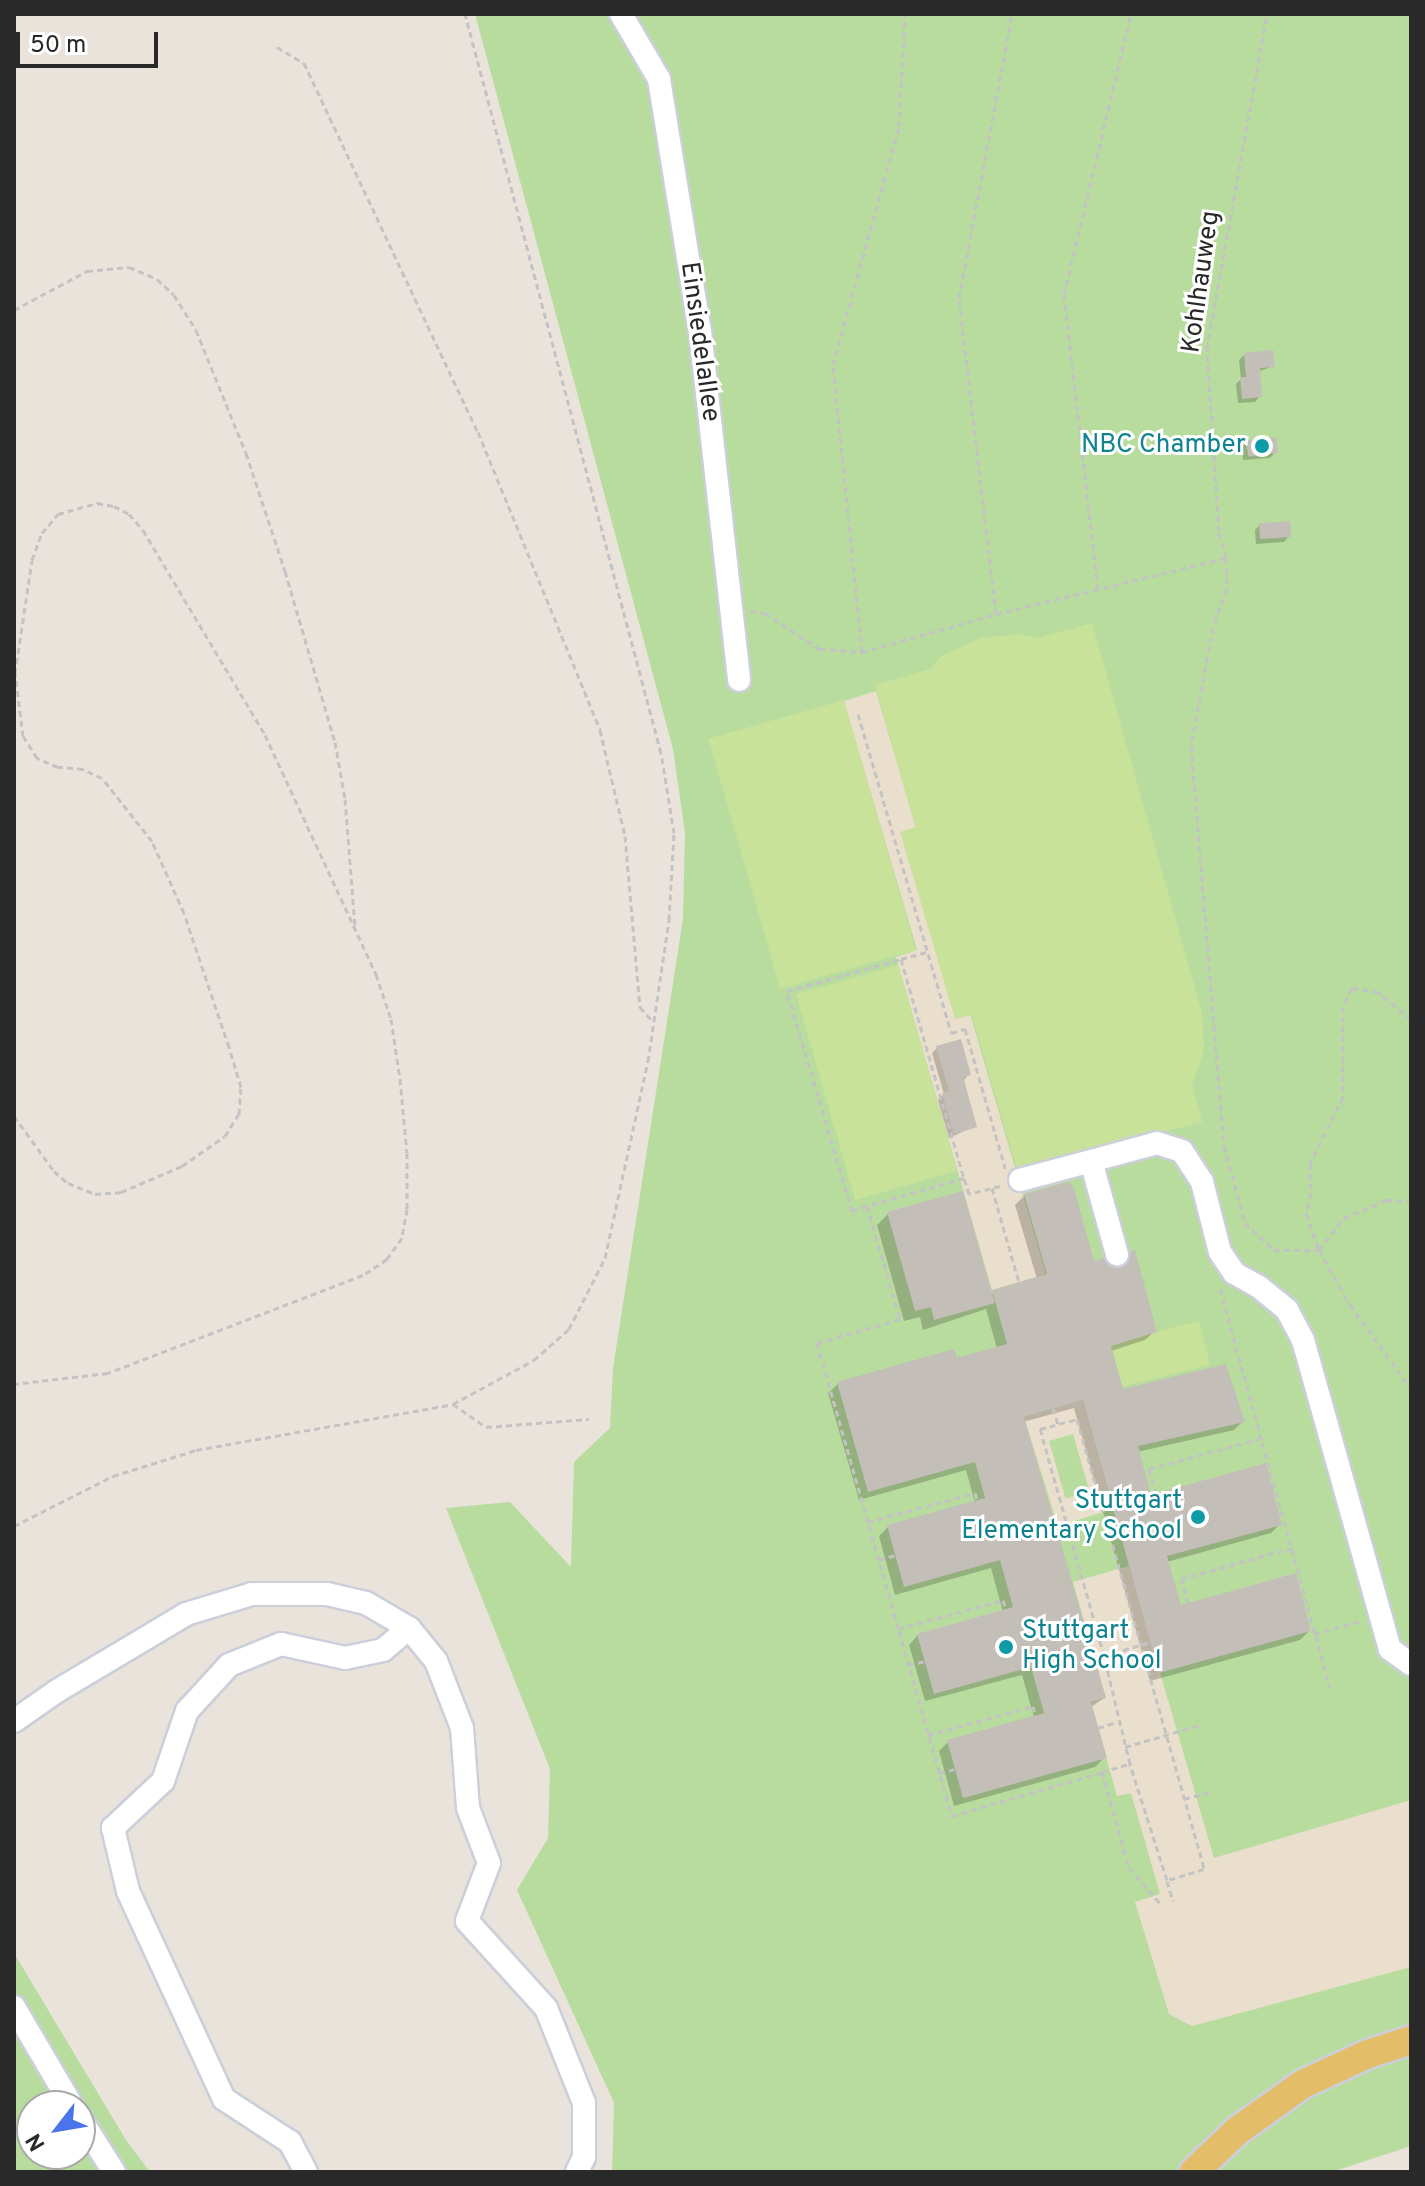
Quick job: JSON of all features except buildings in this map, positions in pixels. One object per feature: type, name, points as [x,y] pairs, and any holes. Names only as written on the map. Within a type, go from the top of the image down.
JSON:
[{"type":"main road","points":[[1194,2172],[1237,2131],[1303,2084],[1368,2054],[1411,2040]]},
{"type":"street","name":"Einsiedelallee","points":[[621,14],[659,79],[700,331],[739,680]]},
{"type":"street","points":[[1015,1181],[1157,1143],[1182,1151],[1202,1182],[1220,1252],[1234,1273],[1259,1287],[1287,1310],[1303,1340],[1390,1649],[1411,1664]]},
{"type":"street","points":[[1091,1161],[1117,1254]]},
{"type":"street","points":[[14,1721],[57,1691],[186,1614],[252,1594],[327,1594],[366,1603],[409,1628],[436,1661],[462,1728],[468,1808],[489,1863],[467,1921],[546,2008],[584,2103],[584,2157],[577,2172]]},
{"type":"street","points":[[306,2172],[290,2142],[224,2099],[128,1891],[113,1828],[163,1781],[187,1711],[229,1665],[281,1644],[345,1658],[383,1650],[409,1628]]},
{"type":"street","points":[[14,2007],[63,2090]]},
{"type":"street","points":[[96,2143],[114,2172]]},
{"type":"path","points":[[14,1526],[113,1476],[196,1450],[453,1404],[534,1360],[569,1329],[589,1295],[605,1258],[653,1022],[669,920],[674,833],[661,753],[465,14]]},
{"type":"path","points":[[862,652],[833,365],[899,127],[905,14]]},
{"type":"path","points":[[996,614],[959,298],[1012,14]]},
{"type":"path","points":[[1098,590],[1064,295],[1131,14]]},
{"type":"path","name":"Kohlhauweg","points":[[1267,14],[1207,348],[1219,531],[1226,558],[1227,589],[1213,627],[1191,746],[1224,1146],[1245,1223],[1274,1250],[1319,1250]]},
{"type":"path","points":[[277,47],[304,63],[311,77],[478,432],[600,730],[625,836],[640,1007],[653,1022]]},
{"type":"path","points":[[14,310],[87,271],[114,265],[129,267],[157,279],[174,295],[192,321],[246,453],[285,571],[335,742],[345,799],[356,930]]},
{"type":"path","points":[[14,1116],[43,1157],[68,1183],[95,1194],[121,1192],[182,1166],[225,1136],[239,1114],[241,1087],[184,913],[152,841],[102,778],[83,769],[58,767],[37,758],[23,736],[15,673],[32,560],[42,533],[58,514],[97,503],[106,504],[129,514],[143,530],[265,735],[376,974],[391,1019],[407,1153],[402,1238],[387,1259],[363,1275],[137,1363],[86,1377],[14,1384]]},
{"type":"path","points":[[731,607],[765,613],[820,649],[862,652],[996,614],[1226,558]]},
{"type":"path","points":[[858,714],[951,1033],[965,1029],[1015,1181],[969,1194],[901,959]]},
{"type":"path","points":[[927,952],[787,991],[852,1211],[964,1178]]},
{"type":"path","points":[[1411,1019],[1378,992],[1352,988],[1343,1006],[1343,1097],[1310,1163],[1311,1193],[1306,1214],[1319,1250],[1350,1305],[1411,1389]]},
{"type":"path","points":[[992,1188],[1019,1282]]},
{"type":"path","points":[[1319,1250],[1344,1218],[1386,1200],[1411,1201]]},
{"type":"path","points":[[867,1206],[900,1319],[817,1343],[952,1816],[1130,1764]]},
{"type":"path","points":[[1226,1309],[1330,1687]]},
{"type":"path","points":[[453,1404],[486,1427],[589,1419]]},
{"type":"path","points":[[1053,1408],[1059,1424]]},
{"type":"path","points":[[1167,1880],[1204,1869],[1077,1419],[1040,1429],[1104,1656],[1125,1747],[1173,1901]]},
{"type":"path","points":[[1156,1494],[1149,1469],[1262,1438]]},
{"type":"path","points":[[868,1522],[975,1493],[977,1500]]},
{"type":"path","points":[[1188,1603],[1181,1579],[1293,1547]]},
{"type":"path","points":[[879,1560],[895,1555]]},
{"type":"path","points":[[898,1629],[1003,1600],[1006,1609]]},
{"type":"path","points":[[1314,1634],[1371,1619]]},
{"type":"path","points":[[1104,1656],[1150,1642]]},
{"type":"path","points":[[908,1665],[925,1661]]},
{"type":"path","points":[[928,1735],[1033,1706],[1035,1715]]},
{"type":"path","points":[[1098,1728],[1118,1721]]},
{"type":"path","points":[[1125,1747],[1203,1724]]},
{"type":"path","points":[[939,1773],[955,1769]]},
{"type":"path","points":[[1102,1772],[1129,1868],[1161,1904]]},
{"type":"path","points":[[1184,1799],[1210,1792]]},
{"type":"shaded area","points":[[930,669],[1411,1640],[1411,1980],[1157,2054],[692,737]]},
{"type":"green space","points":[[475,14],[1411,14],[1411,1800],[1214,1858],[1129,1566],[1073,1582],[1106,1698],[1091,1703],[1117,1796],[1131,1793],[1160,1894],[1135,1902],[1169,2014],[1192,2026],[1411,1967],[1411,2146],[1332,2172],[612,2172],[614,2103],[517,1890],[548,1838],[550,1769],[446,1508],[510,1502],[571,1567],[574,1462],[610,1428],[613,1368],[683,919],[685,833],[673,749]],"holes":[[[876,691],[1046,1274],[992,1290],[896,957],[917,950],[844,701]],[[1083,1400],[1113,1509],[1058,1526],[1024,1417]]]},
{"type":"green space","points":[[1092,623],[1202,1013],[1204,1050],[1192,1085],[1202,1122],[1017,1169],[972,1015],[955,1019],[900,832],[916,827],[875,685],[930,669],[942,656],[980,638],[1018,634],[1038,638]]},
{"type":"green space","points":[[844,700],[916,950],[780,989],[708,739]]},
{"type":"green space","points":[[898,965],[957,1171],[855,1200],[796,994]]},
{"type":"green space","points":[[1199,1321],[1210,1365],[1122,1387],[1111,1343]]},
{"type":"green space","points":[[1073,1434],[1090,1492],[1066,1499],[1049,1441]]},
{"type":"green space","points":[[14,1953],[126,2140],[150,2172],[14,2172]]},
{"type":"place","name":"NBC Chamber","points":[[1262,446]]},
{"type":"place","name":"Stuttgart Elementary School","points":[[1198,1517]]},
{"type":"place","name":"Stuttgart High School","points":[[1006,1647]]}]
